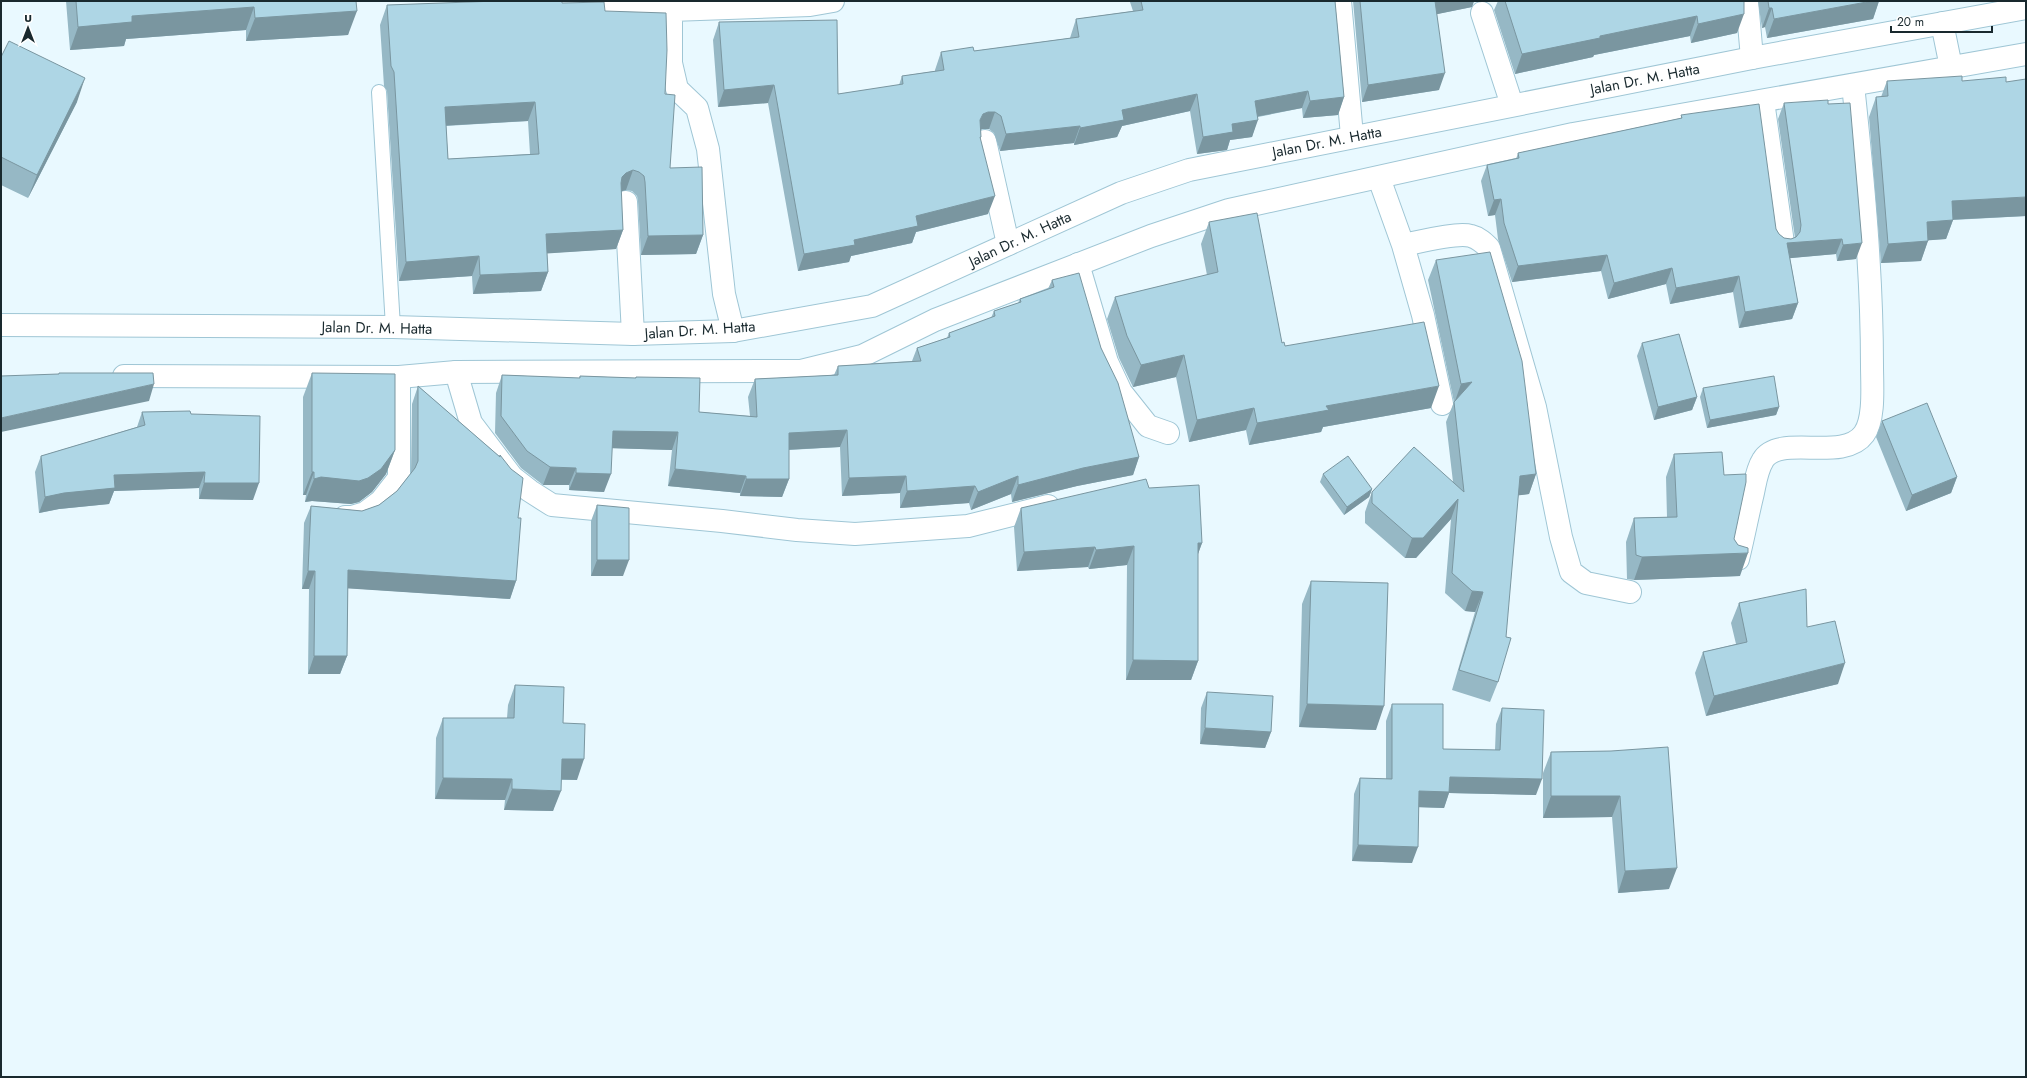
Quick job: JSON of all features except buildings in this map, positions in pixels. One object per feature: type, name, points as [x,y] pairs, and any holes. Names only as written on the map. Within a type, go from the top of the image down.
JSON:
[{"type":"main road","points":[[637,6],[671,11],[810,5],[833,1]]},
{"type":"main road","points":[[1340,1],[1352,136]]},
{"type":"main road","points":[[1747,1],[1752,58]]},
{"type":"main road","name":"Jalan Dr. M. Hatta","points":[[1,325],[393,327],[633,334],[733,331],[872,306],[1121,193],[1190,170],[1352,136],[1752,58],[2026,8]]},
{"type":"main road","points":[[671,11],[671,63],[677,89],[697,108],[708,149],[724,294],[733,331]]},
{"type":"main road","points":[[1482,13],[1512,105]]},
{"type":"main road","points":[[1942,23],[1951,68]]},
{"type":"main road","points":[[105,376],[399,377],[456,372],[801,371],[862,356],[935,320],[1151,236],[1230,210],[1573,134],[2026,54]]},
{"type":"main road","points":[[1738,559],[1757,475],[1762,460],[1768,453],[1779,449],[1827,448],[1858,441],[1865,434],[1870,421],[1872,347],[1867,229],[1853,85]]},
{"type":"main road","points":[[1763,100],[1783,243]]},
{"type":"main road","points":[[985,141],[1008,244]]},
{"type":"main road","points":[[1379,178],[1403,245],[1423,315],[1442,404]]},
{"type":"main road","points":[[626,202],[633,334]]},
{"type":"main road","points":[[1403,245],[1459,235],[1470,235],[1480,239],[1489,248],[1535,407],[1561,537],[1571,572],[1586,583],[1630,592]]},
{"type":"main road","points":[[1078,264],[1107,362],[1121,392],[1148,426],[1168,433]]},
{"type":"main road","points":[[456,372],[471,423],[512,477],[552,505],[722,521],[797,530],[855,534],[968,526],[1065,502]]},
{"type":"main road","points":[[325,514],[352,517],[365,513],[381,501],[399,478],[399,377]]},
{"type":"lane","points":[[576,6],[637,6]]},
{"type":"lane","points":[[379,92],[393,327]]}]
